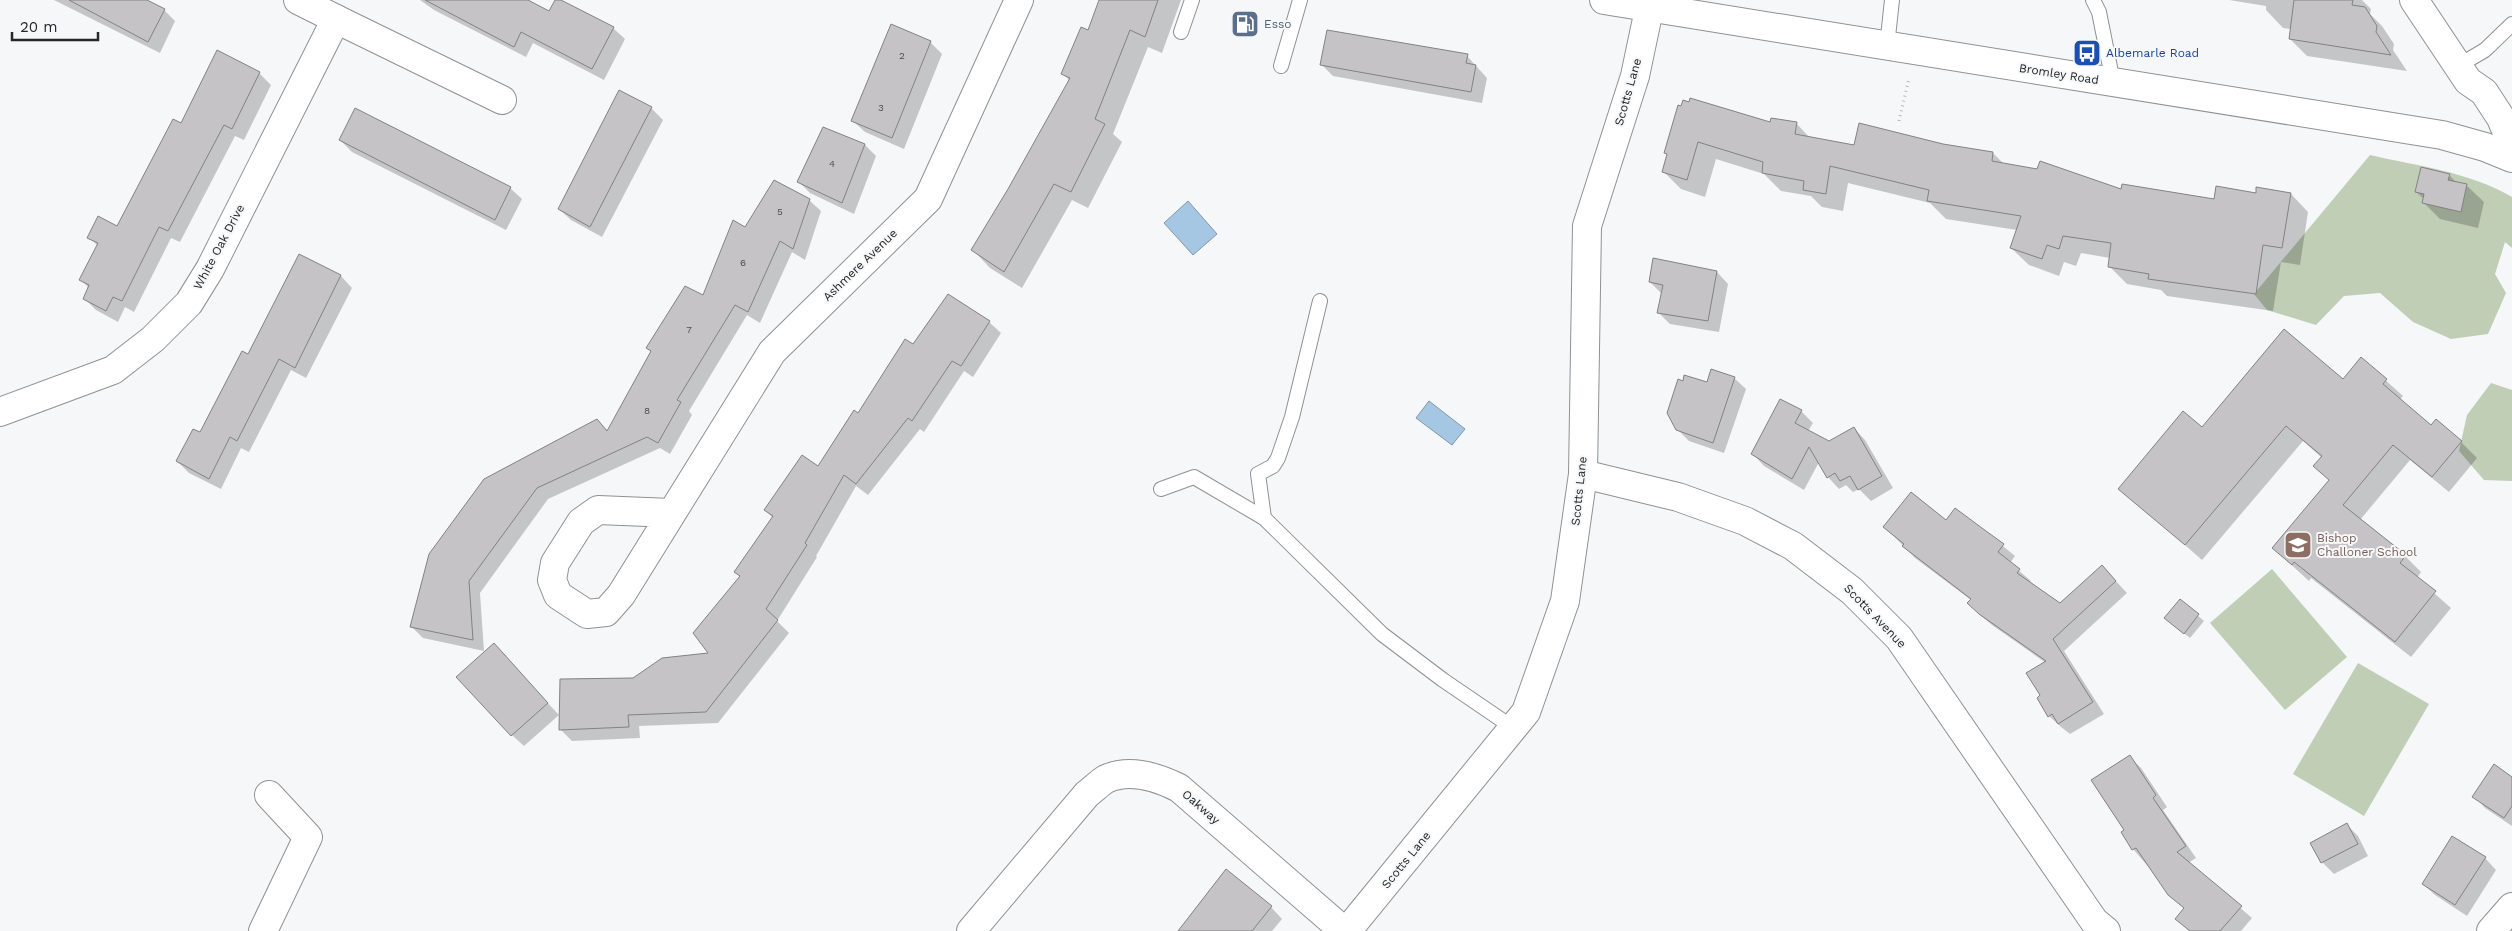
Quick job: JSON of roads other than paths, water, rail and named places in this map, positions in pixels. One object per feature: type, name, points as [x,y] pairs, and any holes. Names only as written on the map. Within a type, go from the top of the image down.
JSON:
[{"type":"street","points":[[298,0],[502,100]]},
{"type":"street","name":"Ashmere Avenue","points":[[670,513],[598,510],[581,522],[555,563],[552,580],[558,596],[587,614],[606,612],[621,595],[670,513],[772,352],[928,199],[1019,0]]},
{"type":"street","name":"Bromley Road","points":[[1604,0],[1651,4],[1916,51],[2442,135],[2485,147],[2512,158]]},
{"type":"street","points":[[2414,0],[2463,74],[2484,92],[2501,118],[2512,145]]},
{"type":"street","name":"Scotts Lane","points":[[1355,928],[1512,727],[1526,712],[1566,601],[1583,474],[1587,226],[1635,76],[1651,4]]},
{"type":"street","name":"White Oak Drive","points":[[0,412],[113,370],[153,339],[189,303],[210,270],[336,20]]},
{"type":"street","name":"Scotts Avenue","points":[[1583,474],[1678,497],[1746,521],[1793,546],[1852,591],[1899,638],[2094,921],[2106,931]]},
{"type":"street","name":"Oakway","points":[[971,931],[1087,794],[1106,779],[1132,774],[1155,776],[1179,788],[1355,928]]},
{"type":"street","points":[[263,931],[308,837],[269,795]]},
{"type":"street","points":[[2491,931],[2512,907]]},
{"type":"lane","points":[[1181,32],[1192,0]]},
{"type":"lane","points":[[1281,66],[1300,0]]},
{"type":"lane","points":[[1888,46],[1892,0]]},
{"type":"lane","points":[[2093,0],[2099,12],[2113,82]]},
{"type":"lane","points":[[2463,74],[2512,24]]},
{"type":"lane","points":[[1264,518],[1258,474],[1273,466],[1278,458],[1292,417],[1320,301]]},
{"type":"lane","points":[[1161,489],[1194,477],[1264,518],[1382,634],[1443,680],[1512,727]]},
{"type":"water","points":[[1188,201],[1217,234],[1193,255],[1164,223]]},
{"type":"water","points":[[1429,401],[1465,429],[1452,445],[1416,418]]},
{"type":"place","name":"Esso","points":[[1245,24]]},
{"type":"place","name":"Albemarle Road","points":[[2087,53]]},
{"type":"place","name":"Bishop Challoner School","points":[[2298,545]]}]
